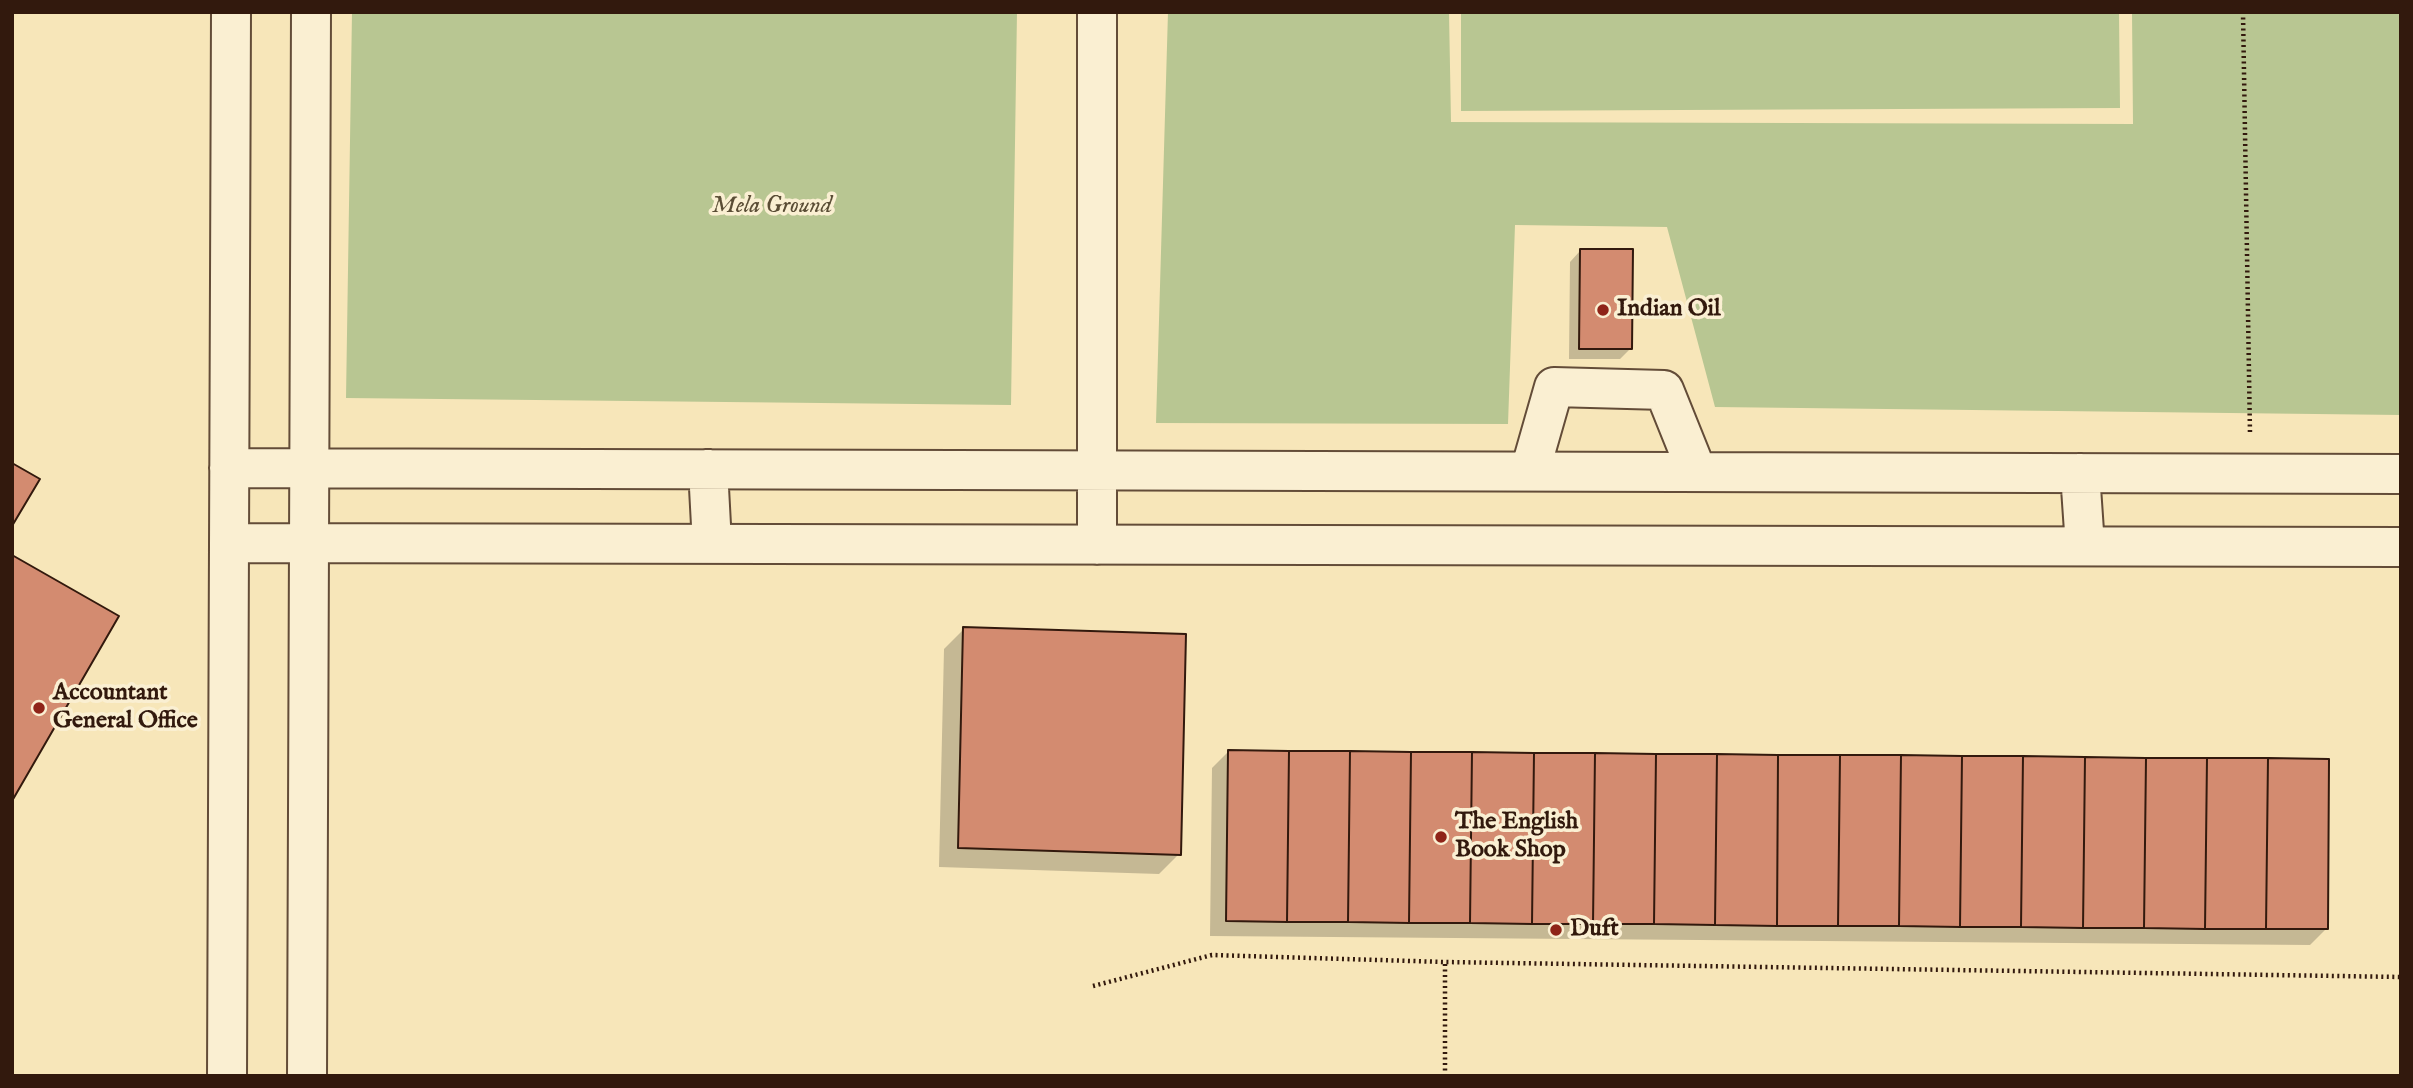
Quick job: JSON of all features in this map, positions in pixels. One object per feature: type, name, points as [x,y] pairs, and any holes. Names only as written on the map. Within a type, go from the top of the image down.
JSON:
[{"type":"street","points":[[227,1076],[231,12]]},
{"type":"street","points":[[307,1076],[311,12]]},
{"type":"street","points":[[1097,12],[1097,544]]},
{"type":"street","points":[[1530,471],[1554,387],[1664,390],[1697,472]]},
{"type":"street","points":[[229,468],[2401,474]]},
{"type":"street","points":[[708,469],[712,544]]},
{"type":"street","points":[[2080,473],[2085,546]]},
{"type":"street","points":[[229,543],[2401,547]]},
{"type":"path","points":[[2243,12],[2251,473]]},
{"type":"path","points":[[1093,986],[1212,955],[2401,977]]},
{"type":"path","points":[[1445,961],[1445,1076]]},
{"type":"green space","name":"Mela Ground","points":[[352,12],[1017,12],[1011,405],[346,398]]},
{"type":"green space","points":[[1168,12],[1449,12],[1451,122],[2133,124],[2132,12],[2401,12],[2401,415],[1715,407],[1667,227],[1515,225],[1508,424],[1156,423]]},
{"type":"green space","points":[[1461,12],[2119,12],[2120,108],[1461,111]]},
{"type":"building","points":[[1580,249],[1633,249],[1632,349],[1579,349]]},
{"type":"building","points":[[12,463],[40,479],[12,526]]},
{"type":"building","name":"Accountant General Office","points":[[12,555],[119,616],[12,801]]},
{"type":"building","points":[[963,627],[1186,634],[1181,855],[958,848]]},
{"type":"building","points":[[1228,750],[1289,751],[1287,922],[1226,921]]},
{"type":"building","points":[[1289,751],[1350,751],[1348,922],[1287,922]]},
{"type":"building","points":[[1350,751],[1411,752],[1409,923],[1348,922]]},
{"type":"building","name":"The English Book Shop","points":[[1411,752],[1472,752],[1470,923],[1409,923]]},
{"type":"building","points":[[1472,752],[1534,753],[1532,924],[1470,923]]},
{"type":"building","points":[[1534,753],[1595,753],[1593,924],[1532,924]]},
{"type":"building","points":[[1595,753],[1656,754],[1654,924],[1593,924]]},
{"type":"building","points":[[1656,754],[1717,754],[1715,925],[1654,924]]},
{"type":"building","points":[[1717,754],[1778,755],[1777,926],[1715,925]]},
{"type":"building","points":[[1778,755],[1840,755],[1838,926],[1777,926]]},
{"type":"building","points":[[1840,755],[1901,755],[1899,926],[1838,926]]},
{"type":"building","points":[[1901,755],[1962,756],[1960,927],[1899,926]]},
{"type":"building","points":[[1962,756],[2023,756],[2021,927],[1960,927]]},
{"type":"building","points":[[2023,756],[2085,757],[2083,928],[2021,927]]},
{"type":"building","points":[[2085,757],[2146,758],[2144,928],[2083,928]]},
{"type":"building","points":[[2146,758],[2207,758],[2205,929],[2144,928]]},
{"type":"building","points":[[2207,758],[2268,758],[2266,929],[2205,929]]},
{"type":"building","points":[[2268,758],[2329,759],[2328,929],[2266,929]]},
{"type":"place","name":"Indian Oil","points":[[1603,310]]},
{"type":"place","name":"Accountant General Office","points":[[39,708]]},
{"type":"place","name":"The English Book Shop","points":[[1441,837]]},
{"type":"place","name":"Duft","points":[[1556,930]]}]
